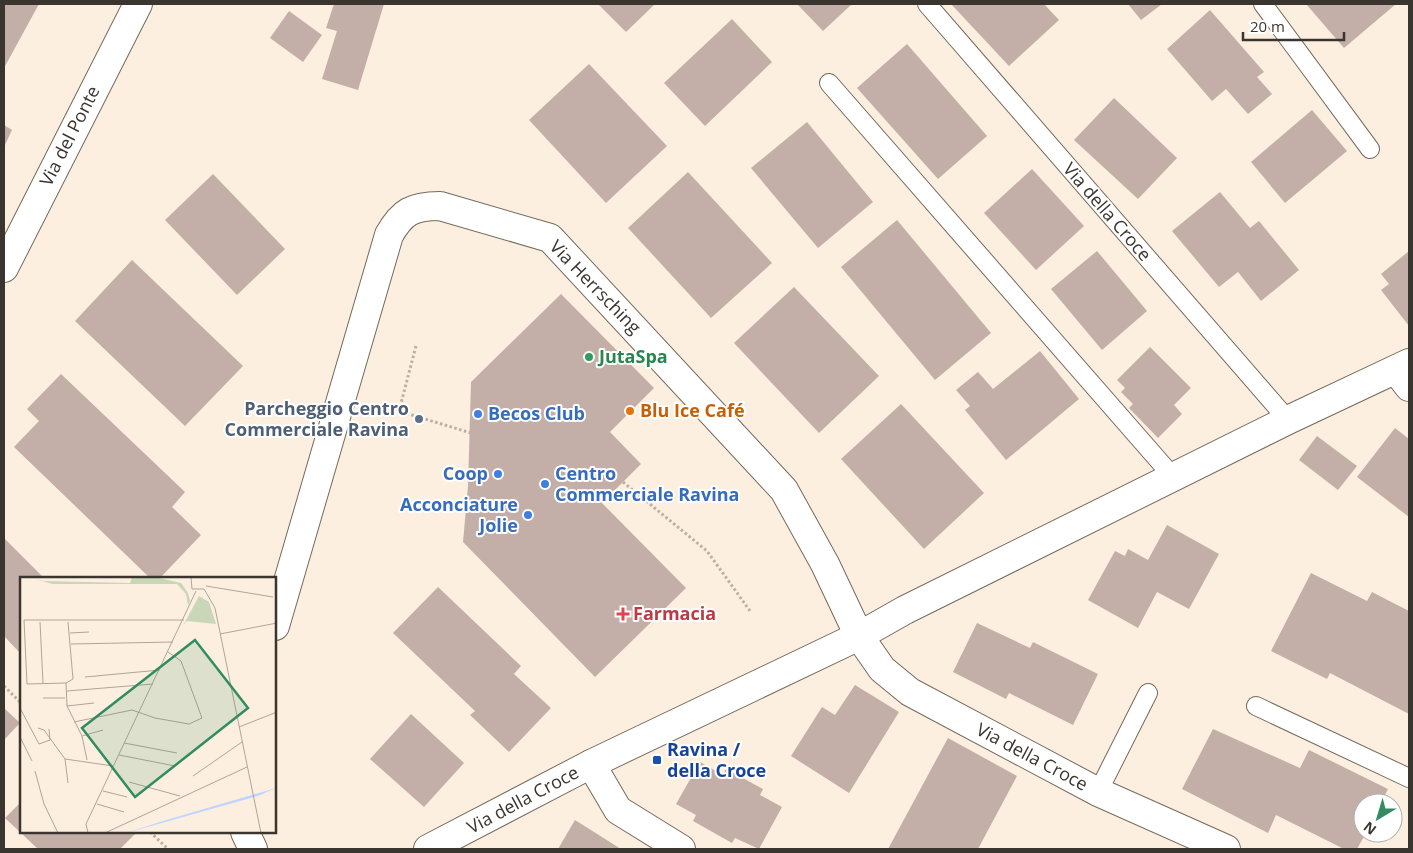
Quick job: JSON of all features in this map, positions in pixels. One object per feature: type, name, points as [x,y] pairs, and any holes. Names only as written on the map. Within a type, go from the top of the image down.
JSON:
[{"type":"street","name":"Via del Ponte","points":[[4,268],[138,4]]},
{"type":"street","name":"Via Herrsching","points":[[276,623],[389,235],[397,221],[409,211],[422,206],[440,206],[550,238],[784,490],[825,564],[859,636]]},
{"type":"street","name":"Via della Croce","points":[[428,849],[460,843],[591,764],[859,636],[904,610],[1288,420],[1405,373]]},
{"type":"street","name":"Via della Croce","points":[[859,636],[882,669],[910,692],[1098,792],[1226,849]]},
{"type":"street","name":"Via della Croce","points":[[591,764],[618,810],[681,849]]},
{"type":"street","points":[[246,833],[253,849]]},
{"type":"lane","name":"Via della Croce","points":[[927,4],[1288,420]]},
{"type":"lane","points":[[1263,4],[1370,149]]},
{"type":"lane","points":[[829,83],[1174,478]]},
{"type":"lane","points":[[1098,792],[1148,693]]},
{"type":"lane","points":[[1256,706],[1409,778]]},
{"type":"path","points":[[416,346],[399,411],[471,433]]},
{"type":"path","points":[[623,482],[707,551],[750,611]]},
{"type":"path","points":[[4,686],[20,702]]},
{"type":"path","points":[[151,833],[168,849]]},
{"type":"building","points":[[4,4],[39,4],[4,68]]},
{"type":"building","points":[[334,4],[384,4],[358,90],[322,79],[337,31],[326,28]]},
{"type":"building","points":[[598,4],[655,4],[626,32]]},
{"type":"building","points":[[797,4],[852,4],[823,31]]},
{"type":"building","points":[[951,4],[1044,4],[1059,20],[1009,66]]},
{"type":"building","points":[[1128,4],[1162,4],[1141,20]]},
{"type":"building","points":[[1306,4],[1396,4],[1344,48]]},
{"type":"building","points":[[1210,10],[1264,72],[1257,77],[1272,94],[1248,114],[1226,89],[1212,101],[1167,49]]},
{"type":"building","points":[[289,11],[322,35],[303,62],[270,38]]},
{"type":"building","points":[[732,19],[772,62],[705,126],[664,83]]},
{"type":"building","points":[[907,44],[987,136],[938,179],[857,88]]},
{"type":"building","points":[[589,64],[667,146],[606,203],[529,120]]},
{"type":"building","points":[[1114,98],[1177,158],[1138,199],[1074,140]]},
{"type":"building","points":[[1312,110],[1347,151],[1285,203],[1251,162]]},
{"type":"building","points":[[807,122],[873,202],[818,248],[751,168]]},
{"type":"building","points":[[4,125],[12,130],[4,147]]},
{"type":"building","points":[[1032,169],[1084,226],[1036,270],[984,213]]},
{"type":"building","points":[[688,172],[772,263],[711,318],[628,228]]},
{"type":"building","points":[[213,174],[285,249],[237,295],[165,220]]},
{"type":"building","points":[[1220,192],[1250,228],[1259,221],[1299,270],[1261,301],[1238,272],[1219,287],[1172,231]]},
{"type":"building","points":[[897,220],[991,333],[935,380],[841,267]]},
{"type":"building","points":[[1097,251],[1147,311],[1102,350],[1051,289]]},
{"type":"building","points":[[1409,251],[1409,326],[1381,290],[1389,284],[1381,274]]},
{"type":"building","points":[[132,260],[243,366],[185,426],[75,321]]},
{"type":"building","points":[[794,287],[879,376],[819,433],[734,343]]},
{"type":"building","name":"Centro Commerciale Ravina","points":[[561,294],[654,388],[610,432],[641,464],[602,503],[686,588],[595,677],[463,542],[468,486],[471,382]]},
{"type":"building","points":[[1150,347],[1191,388],[1174,405],[1182,414],[1158,438],[1129,408],[1133,404],[1121,392],[1125,388],[1117,380]]},
{"type":"building","points":[[1040,351],[1079,399],[1006,460],[965,410],[970,406],[956,390],[978,372],[993,389]]},
{"type":"building","points":[[61,374],[185,492],[172,507],[201,535],[161,577],[149,577],[14,447],[39,421],[27,409]]},
{"type":"building","points":[[901,404],[984,493],[924,549],[841,459]]},
{"type":"building","points":[[1395,428],[1409,439],[1409,517],[1357,477]]},
{"type":"building","points":[[1317,436],[1357,466],[1338,490],[1299,460]]},
{"type":"building","points":[[1167,525],[1219,554],[1189,609],[1157,592],[1138,628],[1088,600],[1115,551],[1125,556],[1128,549],[1148,560]]},
{"type":"building","points":[[4,538],[43,577],[20,577],[20,653],[4,636]]},
{"type":"building","points":[[1311,573],[1367,601],[1372,592],[1409,611],[1409,714],[1330,673],[1327,679],[1271,651]]},
{"type":"building","points":[[438,587],[521,666],[514,674],[551,708],[509,752],[470,715],[475,711],[393,633]]},
{"type":"building","points":[[977,623],[1030,648],[1033,642],[1098,674],[1073,725],[1009,693],[1006,699],[953,672]]},
{"type":"building","points":[[855,685],[899,712],[849,793],[791,756],[822,707],[835,715]]},
{"type":"building","points":[[4,708],[20,723],[4,740]]},
{"type":"building","points":[[411,714],[464,763],[424,807],[370,759]]},
{"type":"building","points":[[1213,729],[1300,768],[1309,750],[1388,789],[1386,793],[1353,793],[1353,843],[1360,843],[1357,849],[1344,849],[1276,815],[1268,833],[1182,789]]},
{"type":"building","points":[[948,738],[1017,776],[978,849],[888,849]]},
{"type":"building","points":[[700,762],[723,775],[726,769],[763,789],[760,795],[782,807],[759,849],[735,838],[732,843],[693,821],[696,815],[676,804]]},
{"type":"building","points":[[20,803],[20,832],[5,818]]},
{"type":"building","points":[[575,820],[621,849],[558,849]]},
{"type":"building","points":[[21,833],[136,833],[120,849],[38,849]]},
{"type":"place","name":"JutaSpa","points":[[589,357]]},
{"type":"place","name":"Blu Ice Café","points":[[630,411]]},
{"type":"place","name":"Becos Club","points":[[478,414]]},
{"type":"place","name":"Parcheggio Centro Commerciale Ravina","points":[[419,419]]},
{"type":"place","name":"Coop","points":[[498,474]]},
{"type":"place","name":"Centro Commerciale Ravina","points":[[545,484]]},
{"type":"place","name":"Acconciature Jolie","points":[[528,515]]},
{"type":"place","name":"Farmacia","points":[[623,614]]},
{"type":"place","name":"Ravina / della Croce","points":[[657,760]]}]
